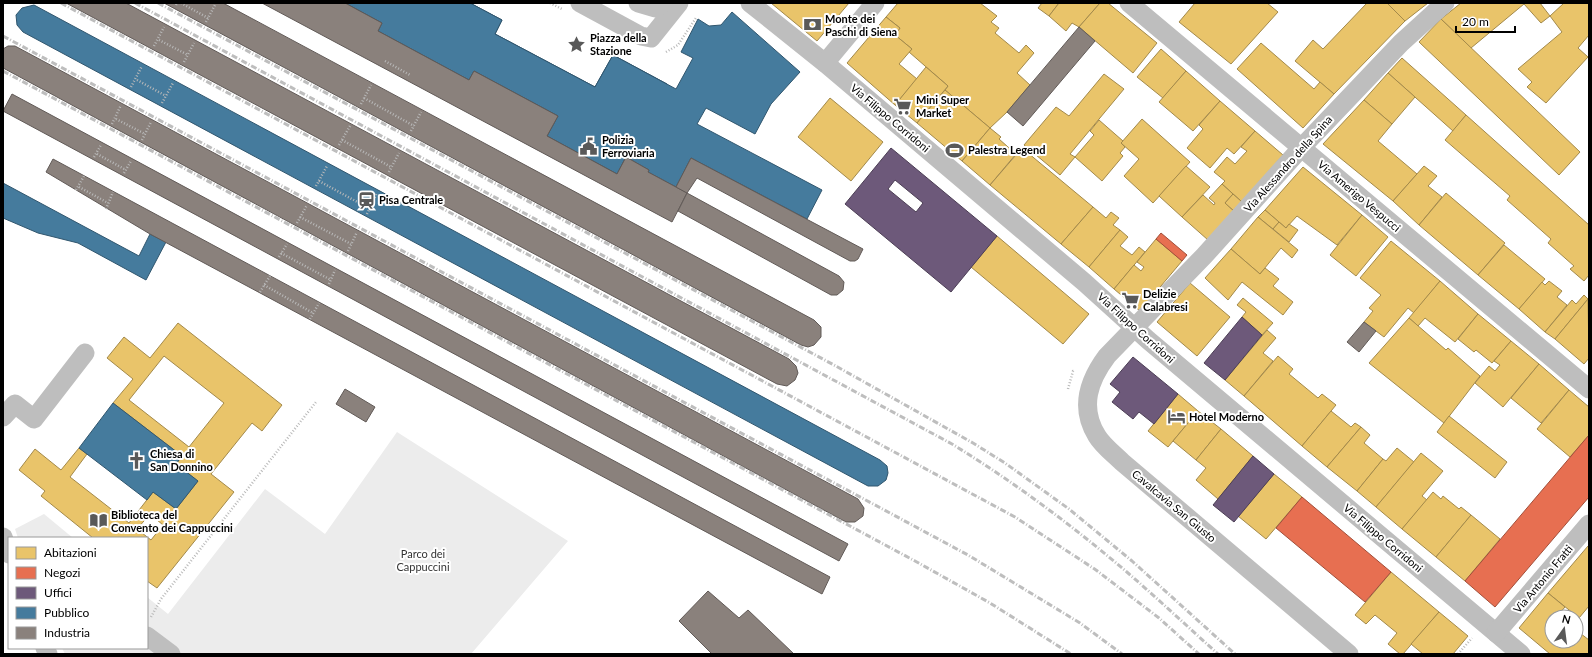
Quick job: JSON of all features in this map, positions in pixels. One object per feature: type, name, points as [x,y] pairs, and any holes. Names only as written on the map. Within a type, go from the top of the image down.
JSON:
[{"type":"street","points":[[580,3],[641,36],[651,38],[679,3]]},
{"type":"street","points":[[638,3],[655,8],[664,3]]},
{"type":"street","name":"Via Filippo Corridoni","points":[[750,3],[825,63],[1084,282],[1135,329],[1521,654]]},
{"type":"street","points":[[825,63],[875,3]]},
{"type":"street","name":"Via Amerigo Vespucci","points":[[1130,3],[1589,389]]},
{"type":"street","name":"Via Alessandro della Spina","points":[[1135,329],[1204,256],[1302,147],[1401,43],[1445,3]]},
{"type":"street","name":"Cavalcavia San Giusto","points":[[1135,329],[1107,356],[1091,382],[1087,402],[1088,412],[1097,436],[1122,462],[1349,654]]},
{"type":"street","points":[[3,417],[15,404],[34,419],[85,353]]},
{"type":"street","name":"Via Antonio Fratti","points":[[1496,633],[1589,524]]},
{"type":"street","points":[[3,537],[8,551]]},
{"type":"street","points":[[149,627],[171,654]]},
{"type":"path","points":[[181,3],[208,18]]},
{"type":"path","points":[[206,22],[216,3]]},
{"type":"path","points":[[154,46],[164,27]]},
{"type":"path","points":[[154,37],[188,55]]},
{"type":"path","points":[[184,62],[194,43]]},
{"type":"path","points":[[385,61],[410,75]]},
{"type":"path","points":[[131,87],[142,66]]},
{"type":"path","points":[[132,77],[166,96]]},
{"type":"path","points":[[162,103],[173,83]]},
{"type":"path","points":[[361,104],[371,86]]},
{"type":"path","points":[[364,98],[414,126]]},
{"type":"path","points":[[112,124],[121,105]]},
{"type":"path","points":[[411,132],[421,112]]},
{"type":"path","points":[[110,116],[145,134]]},
{"type":"path","points":[[142,140],[151,122]]},
{"type":"path","points":[[339,145],[350,126]]},
{"type":"path","points":[[342,140],[392,167]]},
{"type":"path","points":[[94,157],[101,145]]},
{"type":"path","points":[[95,153],[126,170]]},
{"type":"path","points":[[389,172],[399,153]]},
{"type":"path","points":[[124,173],[131,161]]},
{"type":"path","points":[[316,186],[327,166]]},
{"type":"path","points":[[76,190],[84,176]]},
{"type":"path","points":[[319,181],[370,208]]},
{"type":"path","points":[[78,186],[108,203]]},
{"type":"path","points":[[106,209],[113,192]]},
{"type":"path","points":[[367,214],[377,193]]},
{"type":"path","points":[[297,223],[307,205]]},
{"type":"path","points":[[300,217],[351,244]]},
{"type":"path","points":[[348,251],[357,232]]},
{"type":"path","points":[[279,257],[287,244]]},
{"type":"path","points":[[281,254],[331,280]]},
{"type":"path","points":[[329,284],[335,270]]},
{"type":"path","points":[[260,292],[270,276]]},
{"type":"path","points":[[264,285],[313,314]]},
{"type":"path","points":[[310,319],[319,303]]},
{"type":"path","points":[[149,627],[161,599],[316,402]]},
{"type":"path","points":[[1458,654],[1473,638]]},
{"type":"green space","name":"Parco dei Cappuccini","points":[[397,432],[568,541],[471,654],[65,654],[62,649],[148,649],[148,598],[168,614],[265,489],[325,534]]},
{"type":"green space","points":[[44,514],[72,537],[18,537],[15,529]]},
{"type":"building: Abitazioni","points":[[771,3],[849,3],[817,41]]},
{"type":"building: Abitazioni","points":[[898,3],[980,3],[997,16],[991,22],[999,28],[995,33],[1019,53],[1026,45],[1034,53],[1017,73],[1030,85],[1007,112],[990,128],[945,90],[948,86],[909,52],[912,49],[895,35],[900,28],[886,17]]},
{"type":"building: Abitazioni","points":[[1042,3],[1059,3],[1049,16],[1038,8]]},
{"type":"building: Abitazioni","points":[[1059,3],[1100,3],[1079,27],[1072,23],[1066,31],[1049,16]]},
{"type":"building: Abitazioni","points":[[1100,3],[1108,3],[1157,43],[1133,73],[1079,27]]},
{"type":"building: Abitazioni","points":[[1195,3],[1267,3],[1278,12],[1231,64],[1179,22]]},
{"type":"building: Abitazioni","points":[[1367,3],[1387,3],[1405,21],[1334,94],[1295,61],[1313,40],[1323,49]]},
{"type":"building: Abitazioni","points":[[1387,3],[1428,3],[1405,21]]},
{"type":"building: Abitazioni","points":[[1461,3],[1540,3],[1550,16],[1541,23],[1524,4],[1471,48],[1441,19]]},
{"type":"building: Abitazioni","points":[[1564,3],[1589,3],[1589,35],[1578,48],[1588,57],[1546,103],[1527,87],[1532,82],[1518,69],[1562,32],[1550,16]]},
{"type":"building: Abitazioni","points":[[886,17],[900,28],[895,35],[912,49],[899,64],[917,79],[895,105],[847,63]]},
{"type":"building: Abitazioni","points":[[1441,19],[1580,152],[1559,175],[1419,42]]},
{"type":"building: Abitazioni","points":[[1261,43],[1314,89],[1320,82],[1334,94],[1303,128],[1237,69]]},
{"type":"building: Abitazioni","points":[[1161,49],[1186,71],[1163,98],[1137,77]]},
{"type":"building: Abitazioni","points":[[1402,58],[1466,115],[1453,131],[1388,73]]},
{"type":"building: Abitazioni","points":[[926,67],[948,86],[917,123],[895,105]]},
{"type":"building: Abitazioni","points":[[1186,71],[1220,101],[1193,131],[1159,102]]},
{"type":"building: Abitazioni","points":[[1388,73],[1415,97],[1392,124],[1364,100]]},
{"type":"building: Abitazioni","points":[[1104,74],[1124,89],[1070,154],[1075,157],[1060,175],[1024,145],[1056,107],[1069,116]]},
{"type":"building: Abitazioni","points":[[945,90],[990,128],[962,161],[917,123]]},
{"type":"building: Abitazioni","points":[[830,98],[883,142],[851,181],[798,137]]},
{"type":"building: Abitazioni","points":[[1364,100],[1392,124],[1378,141],[1417,174],[1393,201],[1323,144]]},
{"type":"building: Abitazioni","points":[[1220,101],[1255,131],[1234,154],[1227,148],[1210,168],[1187,148],[1203,129],[1199,125]]},
{"type":"building: Abitazioni","points":[[1466,115],[1589,225],[1589,275],[1584,281],[1570,269],[1574,266],[1548,243],[1551,239],[1507,200],[1510,196],[1445,140]]},
{"type":"building: Abitazioni","points":[[1142,119],[1190,162],[1153,203],[1124,176],[1139,159],[1121,143]]},
{"type":"building: Abitazioni","points":[[1099,120],[1123,141],[1121,143],[1125,147],[1120,153],[1123,156],[1102,181],[1075,157],[1094,135],[1090,131]]},
{"type":"building: Abitazioni","points":[[990,128],[1001,137],[999,139],[1016,154],[990,185],[962,161]]},
{"type":"building: Abitazioni","points":[[1255,131],[1283,155],[1242,202],[1222,184],[1225,181],[1214,172],[1227,157],[1235,164],[1247,151],[1241,147]]},
{"type":"building: Abitazioni","points":[[1022,148],[1093,207],[1061,244],[990,185]]},
{"type":"building: Abitazioni","points":[[1186,166],[1210,187],[1182,217],[1159,196]]},
{"type":"building: Abitazioni","points":[[1424,166],[1437,176],[1428,186],[1442,197],[1419,225],[1393,201]]},
{"type":"building: Abitazioni","points":[[1303,167],[1362,215],[1337,245],[1297,216],[1286,228],[1265,210]]},
{"type":"building: Abitazioni","points":[[1222,184],[1233,194],[1225,203],[1234,211],[1208,240],[1182,217],[1203,195],[1214,205],[1215,203],[1209,198]]},
{"type":"building: Abitazioni","points":[[1446,193],[1505,243],[1478,275],[1419,225]]},
{"type":"building: Abitazioni","points":[[1233,194],[1242,202],[1234,211],[1225,203]]},
{"type":"building: Abitazioni","points":[[1093,207],[1106,218],[1111,212],[1119,218],[1113,225],[1120,230],[1089,267],[1061,244]]},
{"type":"building: Abitazioni","points":[[1265,210],[1279,222],[1273,229],[1258,217]]},
{"type":"building: Abitazioni","points":[[1362,215],[1388,237],[1356,276],[1330,255]]},
{"type":"building: Abitazioni","points":[[1258,217],[1298,250],[1292,258],[1281,248],[1260,274],[1231,249]]},
{"type":"building: Abitazioni","points":[[1279,222],[1286,228],[1289,224],[1298,230],[1289,242],[1273,229]]},
{"type":"building: Abitazioni","points":[[1120,230],[1128,237],[1120,246],[1132,255],[1139,247],[1145,252],[1114,289],[1089,267]]},
{"type":"building: Abitazioni","points":[[997,236],[1089,314],[1063,344],[971,267]]},
{"type":"building: Abitazioni","points":[[1156,239],[1182,261],[1140,311],[1114,289],[1134,265],[1141,271],[1144,267],[1137,262]]},
{"type":"building: Abitazioni","points":[[1391,241],[1440,281],[1414,313],[1408,308],[1384,337],[1364,322],[1373,311],[1369,308],[1381,295],[1360,278]]},
{"type":"building: Abitazioni","points":[[1504,245],[1545,279],[1519,309],[1478,275]]},
{"type":"building: Abitazioni","points":[[1231,249],[1260,274],[1265,268],[1279,279],[1273,286],[1293,302],[1283,315],[1242,282],[1228,300],[1205,278]]},
{"type":"building: Abitazioni","points":[[1440,281],[1478,314],[1455,342],[1425,318],[1418,326],[1409,318]]},
{"type":"building: Abitazioni","points":[[1549,281],[1562,291],[1557,297],[1567,305],[1545,332],[1519,309],[1542,282],[1545,285]]},
{"type":"building: Abitazioni","points":[[1190,283],[1230,317],[1197,356],[1157,322]]},
{"type":"building: Abitazioni","points":[[1584,295],[1588,299],[1555,339],[1545,332],[1572,300],[1576,304]]},
{"type":"building: Abitazioni","points":[[1243,298],[1273,323],[1262,335],[1242,317],[1246,312],[1237,305]]},
{"type":"building: Abitazioni","points":[[1588,299],[1589,358],[1584,364],[1555,339]]},
{"type":"building: Abitazioni","points":[[1478,314],[1511,341],[1492,363],[1476,350],[1474,352],[1458,339]]},
{"type":"building: Abitazioni","points":[[1409,318],[1446,350],[1448,348],[1480,376],[1444,423],[1369,363]]},
{"type":"building: Abitazioni","points":[[178,323],[282,405],[262,431],[252,423],[211,474],[234,492],[157,588],[148,582],[148,538],[151,540],[163,525],[150,514],[137,529],[147,537],[92,537],[41,496],[45,491],[19,470],[35,449],[61,470],[79,448],[87,454],[70,477],[129,523],[153,492],[176,509],[198,481],[176,464],[182,456],[113,403],[133,379],[107,358],[124,337],[150,358]],"holes":[[[164,356],[224,403],[189,447],[129,400]]]},
{"type":"building: Abitazioni","points":[[1267,330],[1276,338],[1263,353],[1273,361],[1244,396],[1225,380]]},
{"type":"building: Abitazioni","points":[[1511,341],[1539,364],[1503,407],[1475,383],[1489,366],[1495,371],[1500,365],[1494,361]]},
{"type":"building: Abitazioni","points":[[1278,356],[1293,369],[1289,374],[1318,398],[1322,394],[1336,405],[1302,446],[1244,396]]},
{"type":"building: Abitazioni","points":[[1539,364],[1569,390],[1541,423],[1511,398]]},
{"type":"building: Abitazioni","points":[[1569,390],[1589,407],[1589,435],[1570,457],[1537,429]]},
{"type":"building: Abitazioni","name":"Hotel Moderno","points":[[1178,394],[1198,411],[1168,447],[1148,431]]},
{"type":"building: Abitazioni","points":[[1198,411],[1221,429],[1196,460],[1173,441]]},
{"type":"building: Abitazioni","points":[[1331,411],[1351,427],[1355,423],[1361,427],[1327,467],[1302,446]]},
{"type":"building: Abitazioni","points":[[1449,416],[1507,462],[1495,478],[1437,432]]},
{"type":"building: Abitazioni","points":[[1361,427],[1370,435],[1364,443],[1383,459],[1357,491],[1327,467]]},
{"type":"building: Abitazioni","points":[[1221,429],[1253,456],[1218,499],[1196,480],[1206,468],[1196,460]]},
{"type":"building: Abitazioni","points":[[1397,448],[1414,462],[1376,507],[1357,491],[1383,459],[1386,461]]},
{"type":"building: Abitazioni","points":[[1421,453],[1443,471],[1422,496],[1427,500],[1402,529],[1376,507]]},
{"type":"building: Abitazioni","points":[[1274,474],[1302,497],[1266,539],[1238,516]]},
{"type":"building: Abitazioni","points":[[1433,492],[1441,499],[1443,496],[1459,509],[1461,507],[1471,515],[1436,557],[1402,529]]},
{"type":"building: Abitazioni","points":[[1471,515],[1500,539],[1465,581],[1436,557]]},
{"type":"building: Abitazioni","points":[[1588,546],[1589,606],[1584,612],[1584,609],[1568,609],[1548,593]]},
{"type":"building: Abitazioni","points":[[1391,572],[1439,612],[1403,654],[1400,654],[1388,644],[1397,633],[1375,615],[1366,624],[1355,615]]},
{"type":"building: Abitazioni","points":[[1548,593],[1565,607],[1563,609],[1544,609],[1544,649],[1519,628]]},
{"type":"building: Abitazioni","points":[[1439,612],[1468,636],[1453,654],[1423,654],[1411,644]]},
{"type":"building: Abitazioni","points":[[1584,636],[1589,640],[1589,652],[1587,654],[1550,654],[1544,649],[1584,649]]},
{"type":"building: Negozi","points":[[1161,233],[1187,255],[1182,261],[1156,239]]},
{"type":"building: Negozi","points":[[1589,435],[1589,497],[1495,607],[1465,581]]},
{"type":"building: Negozi","points":[[1302,497],[1391,572],[1365,602],[1276,528]]},
{"type":"building: Uffici","points":[[891,148],[997,236],[951,292],[845,204]],"holes":[[[895,180],[923,203],[916,212],[888,189]]]},
{"type":"building: Uffici","points":[[1242,317],[1262,335],[1225,380],[1204,363]]},
{"type":"building: Uffici","points":[[1133,357],[1178,394],[1154,424],[1139,412],[1133,419],[1112,402],[1120,392],[1110,384]]},
{"type":"building: Uffici","points":[[1253,456],[1274,474],[1234,522],[1213,505]]},
{"type":"building: Pubblico","points":[[345,3],[470,3],[502,20],[495,34],[595,87],[613,55],[667,84],[617,174],[547,136],[558,116],[474,71],[469,80],[378,31],[382,23]]},
{"type":"building: Pubblico","points":[[345,3],[470,3],[502,20],[495,34],[595,87],[613,55],[676,89],[693,58],[681,52],[698,19],[709,26],[721,25],[732,12],[800,72],[771,104],[755,134],[706,108],[697,124],[822,190],[807,219],[691,158],[676,187],[648,172],[649,170],[626,157],[617,174],[547,136],[558,116],[474,71],[469,80],[378,31],[382,23]]},
{"type":"building: Pubblico","points":[[34,5],[880,460],[887,466],[888,473],[886,480],[878,486],[868,486],[23,32],[17,25],[16,15],[22,8]]},
{"type":"building: Pubblico","points":[[3,183],[139,256],[150,234],[166,242],[146,280],[78,243],[38,233],[3,218]]},
{"type":"building: Pubblico","name":"Chiesa di San Donnino","points":[[113,403],[182,456],[176,464],[198,481],[176,509],[153,492],[147,500],[79,448]]},
{"type":"building: Industria","points":[[66,3],[126,3],[789,359],[796,366],[798,373],[795,380],[787,386],[777,384]]},
{"type":"building: Industria","points":[[164,3],[223,3],[814,320],[821,327],[821,337],[814,345],[808,347],[801,345]]},
{"type":"building: Industria","points":[[262,3],[345,3],[382,23],[378,31],[469,80],[474,71],[558,116],[547,136],[617,174],[626,157],[649,170],[648,172],[687,193],[672,222]]},
{"type":"building: Industria","points":[[1079,27],[1095,41],[1023,126],[1007,112]]},
{"type":"building: Industria","points":[[8,46],[15,46],[858,499],[864,508],[863,516],[855,522],[846,522],[3,68],[3,49]]},
{"type":"building: Industria","points":[[12,94],[848,544],[839,561],[3,111]]},
{"type":"building: Industria","points":[[691,158],[863,249],[858,259],[855,261],[850,261],[697,178],[687,193],[676,187]]},
{"type":"building: Industria","points":[[53,159],[830,577],[822,594],[150,234],[46,172]]},
{"type":"building: Industria","points":[[687,193],[839,276],[844,282],[843,290],[837,295],[831,295],[678,211]]},
{"type":"building: Industria","points":[[1364,322],[1376,331],[1359,352],[1347,342]]},
{"type":"building: Industria","points":[[345,389],[375,407],[366,422],[336,404]]},
{"type":"building: Industria","points":[[708,591],[739,618],[748,610],[794,654],[712,654],[679,621]]},
{"type":"railway","points":[[61,3],[1015,517],[1096,570],[1159,618],[1199,654]]},
{"type":"railway","points":[[135,3],[952,444],[1043,505],[1086,538],[1218,654]]},
{"type":"railway","points":[[158,3],[834,365],[973,443],[1005,463],[1069,509],[1132,561],[1235,654]]},
{"type":"railway","points":[[3,36],[968,555],[1080,623],[1122,654]]},
{"type":"railway","points":[[3,71],[915,561],[990,603],[1071,654]]},
{"type":"place","name":"Monte dei Paschi di Siena","points":[[812,25]]},
{"type":"place","name":"Piazza della Stazione","points":[[577,44]]},
{"type":"place","name":"Mini Super Market","points":[[903,106]]},
{"type":"place","name":"Polizia Ferroviaria","points":[[589,146]]},
{"type":"place","name":"Palestra Legend","points":[[955,150]]},
{"type":"place","name":"Pisa Centrale","points":[[366,200]]},
{"type":"place","name":"Delizie Calabresi","points":[[1130,300]]},
{"type":"place","name":"Hotel Moderno","points":[[1176,417]]},
{"type":"place","name":"Chiesa di San Donnino","points":[[137,460]]},
{"type":"place","name":"Biblioteca del Convento dei Cappuccini","points":[[98,521]]}]
